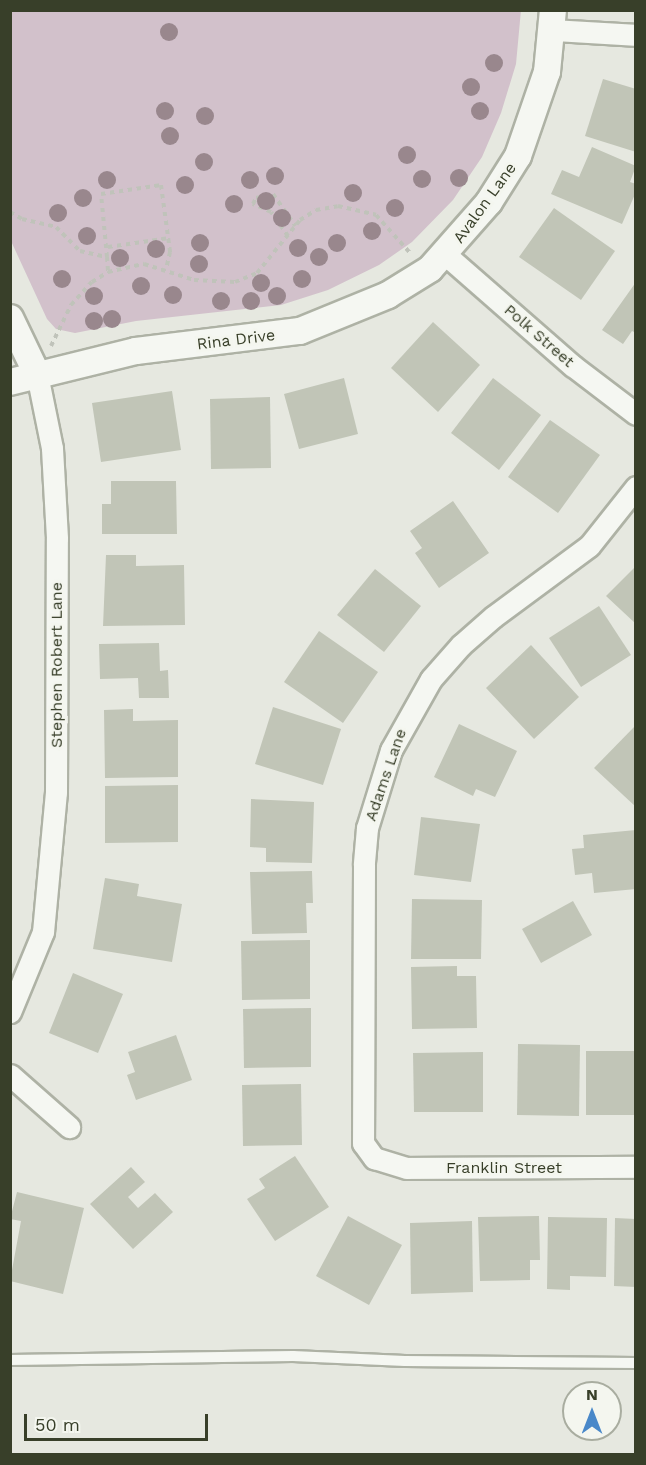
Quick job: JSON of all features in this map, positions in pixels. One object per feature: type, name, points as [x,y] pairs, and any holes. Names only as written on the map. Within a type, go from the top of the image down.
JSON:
[{"type":"street","points":[[553,20],[636,35]]},
{"type":"street","name":"Avalon Lane","points":[[446,255],[489,202],[518,156],[547,72],[553,20]]},
{"type":"street","name":"Rina Drive","points":[[10,382],[136,351],[300,331],[388,295],[426,272],[446,255]]},
{"type":"street","name":"Polk Street","points":[[446,255],[573,366],[636,414]]},
{"type":"street","name":"Stephen Robert Lane","points":[[10,318],[37,374],[52,448],[57,538],[56,792],[43,932],[10,1012]]},
{"type":"street","name":"Adams Lane","points":[[374,1158],[363,1143],[364,865],[367,828],[391,750],[431,679],[461,645],[493,617],[589,546],[636,487]]},
{"type":"street","points":[[10,1075],[69,1127]]},
{"type":"street","name":"Franklin Street","points":[[374,1158],[407,1168],[636,1167]]},
{"type":"lane","points":[[10,1360],[293,1356],[636,1363]]},
{"type":"path","points":[[108,272],[108,248],[101,194],[161,185],[169,238],[166,269]]},
{"type":"path","points":[[288,236],[271,212],[253,204],[256,198],[273,194],[295,226]]},
{"type":"path","points":[[37,374],[71,305],[92,282],[108,272],[144,264],[166,269],[194,280],[235,282],[257,273],[295,226],[316,210],[358,208],[387,224],[426,272]]},
{"type":"path","points":[[10,212],[21,219],[56,226],[80,251],[107,257]]},
{"type":"path","points":[[108,248],[169,238]]},
{"type":"shaded area","points":[[521,10],[516,64],[501,113],[482,157],[453,200],[412,242],[379,265],[328,290],[281,305],[136,321],[75,333],[56,329],[47,319],[11,241],[11,11]]},
{"type":"building","points":[[603,79],[636,89],[636,152],[585,136]]},
{"type":"building","points":[[592,147],[636,166],[630,182],[636,184],[636,192],[622,224],[551,194],[562,170],[579,177]]},
{"type":"building","points":[[554,208],[615,251],[581,300],[519,257]]},
{"type":"building","points":[[636,282],[636,333],[632,331],[623,344],[602,330]]},
{"type":"building","points":[[433,322],[480,365],[438,412],[391,368]]},
{"type":"building","points":[[344,378],[358,434],[299,449],[284,394]]},
{"type":"building","points":[[493,378],[541,415],[499,470],[451,433]]},
{"type":"building","points":[[172,391],[181,450],[101,462],[92,403]]},
{"type":"building","points":[[270,397],[271,468],[211,469],[210,399]]},
{"type":"building","points":[[550,420],[600,455],[558,513],[508,477]]},
{"type":"building","points":[[111,481],[176,481],[177,534],[102,534],[102,504],[111,504]]},
{"type":"building","points":[[453,501],[489,553],[439,588],[415,553],[422,548],[410,531]]},
{"type":"building","points":[[106,555],[136,555],[136,566],[184,565],[185,625],[103,626]]},
{"type":"building","points":[[636,566],[636,624],[606,596]]},
{"type":"building","points":[[375,569],[421,606],[384,652],[337,615]]},
{"type":"building","points":[[599,606],[631,655],[581,687],[549,638]]},
{"type":"building","points":[[319,631],[378,672],[343,723],[284,682]]},
{"type":"building","points":[[159,643],[160,671],[168,670],[169,698],[139,698],[138,678],[100,679],[99,644]]},
{"type":"building","points":[[531,645],[579,697],[534,739],[486,688]]},
{"type":"building","points":[[273,707],[341,729],[323,785],[255,764]]},
{"type":"building","points":[[133,709],[133,721],[178,720],[178,777],[105,778],[104,710]]},
{"type":"building","points":[[459,724],[517,751],[495,797],[476,789],[473,796],[434,777]]},
{"type":"building","points":[[636,725],[636,807],[594,768]]},
{"type":"building","points":[[178,785],[178,842],[105,843],[105,786]]},
{"type":"building","points":[[251,799],[314,802],[312,863],[266,862],[266,848],[250,847]]},
{"type":"building","points":[[421,817],[480,824],[471,882],[414,875]]},
{"type":"building","points":[[636,830],[636,889],[594,893],[592,873],[575,875],[572,849],[584,848],[583,835]]},
{"type":"building","points":[[312,871],[313,903],[306,903],[307,933],[252,934],[250,872]]},
{"type":"building","points":[[105,878],[139,884],[137,896],[182,904],[172,962],[93,949]]},
{"type":"building","points":[[412,899],[482,900],[481,959],[411,959]]},
{"type":"building","points":[[573,901],[592,935],[541,963],[522,929]]},
{"type":"building","points":[[310,940],[310,999],[242,1000],[241,941]]},
{"type":"building","points":[[457,966],[457,976],[476,976],[477,1028],[412,1029],[411,967]]},
{"type":"building","points":[[73,973],[123,994],[98,1053],[49,1033]]},
{"type":"building","points":[[311,1008],[311,1067],[244,1068],[243,1009]]},
{"type":"building","points":[[176,1035],[192,1080],[136,1100],[127,1075],[135,1072],[128,1052]]},
{"type":"building","points":[[518,1044],[580,1045],[579,1116],[517,1115]]},
{"type":"building","points":[[586,1051],[636,1051],[636,1115],[586,1115]]},
{"type":"building","points":[[483,1052],[483,1112],[414,1112],[413,1053]]},
{"type":"building","points":[[301,1084],[302,1145],[243,1146],[242,1085]]},
{"type":"building","points":[[295,1156],[329,1207],[275,1241],[247,1199],[265,1188],[259,1179]]},
{"type":"building","points":[[131,1167],[145,1182],[128,1197],[138,1208],[155,1193],[173,1212],[133,1249],[90,1204]]},
{"type":"building","points":[[17,1192],[84,1208],[63,1294],[10,1281],[21,1221],[10,1219]]},
{"type":"building","points":[[348,1216],[402,1245],[369,1305],[316,1276]]},
{"type":"building","points":[[539,1216],[540,1260],[530,1260],[530,1280],[480,1281],[478,1217]]},
{"type":"building","points":[[548,1217],[607,1218],[606,1277],[570,1276],[570,1290],[547,1289]]},
{"type":"building","points":[[615,1218],[636,1219],[636,1287],[614,1286]]},
{"type":"building","points":[[472,1221],[473,1292],[411,1294],[410,1223]]}]
